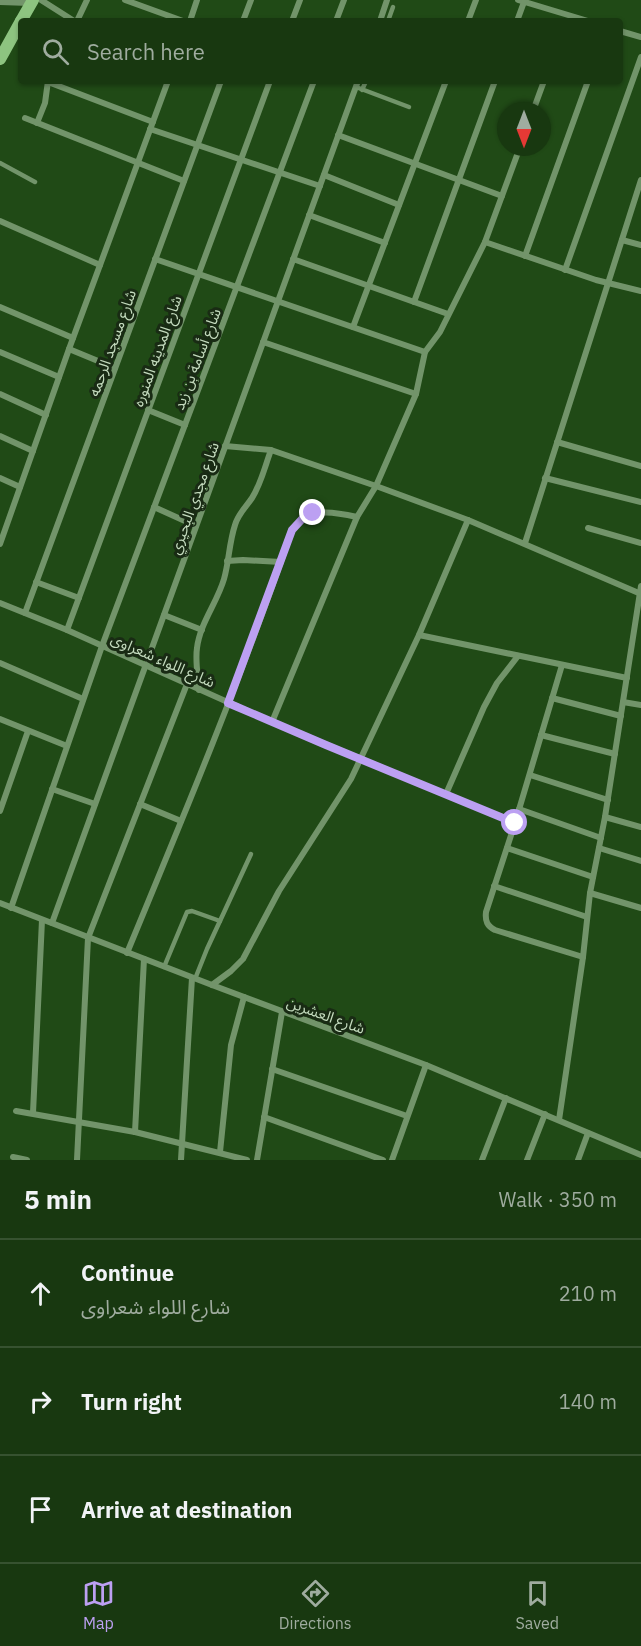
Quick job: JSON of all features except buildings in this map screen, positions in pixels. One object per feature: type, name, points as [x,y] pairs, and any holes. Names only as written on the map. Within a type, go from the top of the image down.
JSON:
[{"type":"street","points":[[77,18],[87,0]]},
{"type":"street","points":[[125,0],[175,18]]},
{"type":"street","points":[[191,18],[197,0]]},
{"type":"street","points":[[244,18],[251,0]]},
{"type":"street","points":[[293,18],[300,0]]},
{"type":"street","points":[[337,18],[344,0]]},
{"type":"street","points":[[381,18],[387,0]]},
{"type":"street","points":[[469,18],[476,0]]},
{"type":"street","points":[[23,18],[35,1]]},
{"type":"street","points":[[0,2],[35,1],[69,18]]},
{"type":"street","points":[[518,18],[521,1],[567,18]]},
{"type":"street","points":[[1,56],[18,26]]},
{"type":"street","points":[[623,32],[641,37]]},
{"type":"street","points":[[566,270],[641,57]]},
{"type":"street","points":[[37,123],[46,98],[48,84]]},
{"type":"street","points":[[55,84],[198,145],[320,186]]},
{"type":"street","points":[[0,544],[167,84]]},
{"type":"street","name":"شارع مسجد الرحمه","points":[[25,613],[219,84]]},
{"type":"street","name":"شارع المدينه المنوره","points":[[67,630],[269,84]]},
{"type":"street","name":"شارع أسامة بن زيد","points":[[11,908],[102,646],[313,84]]},
{"type":"street","points":[[353,327],[445,84]]},
{"type":"street","points":[[414,302],[494,84]]},
{"type":"street","points":[[536,102],[543,84]]},
{"type":"street","points":[[525,256],[587,84]]},
{"type":"street","name":"شارع مجدي البحيري","points":[[52,923],[338,135],[359,86]]},
{"type":"street","points":[[26,118],[184,181]]},
{"type":"street","points":[[338,135],[502,196]]},
{"type":"street","points":[[272,722],[357,517],[376,486],[416,394],[425,352],[436,337],[485,242],[517,156]]},
{"type":"street","points":[[324,175],[399,205]]},
{"type":"street","points":[[525,543],[622,240],[638,201],[641,180]]},
{"type":"street","points":[[309,215],[385,243]]},
{"type":"street","points":[[0,221],[100,265]]},
{"type":"street","points":[[622,240],[641,245]]},
{"type":"street","points":[[485,242],[566,270],[641,291]]},
{"type":"street","points":[[155,259],[425,352]]},
{"type":"street","points":[[293,259],[448,314]]},
{"type":"street","points":[[0,307],[73,338]]},
{"type":"street","points":[[263,342],[416,394]]},
{"type":"street","points":[[69,349],[115,368]]},
{"type":"street","points":[[0,352],[59,377]]},
{"type":"street","points":[[0,394],[46,415]]},
{"type":"street","points":[[148,410],[185,425]]},
{"type":"street","points":[[0,436],[33,451]]},
{"type":"street","points":[[557,442],[641,466]]},
{"type":"street","points":[[225,446],[271,450],[376,486],[468,520],[641,591],[602,838],[590,893],[560,1120]]},
{"type":"street","points":[[199,690],[197,649],[202,630],[225,579],[235,524],[240,513],[252,498],[271,450]]},
{"type":"street","points":[[0,478],[20,487]]},
{"type":"street","points":[[545,478],[641,502]]},
{"type":"street","points":[[154,507],[196,526]]},
{"type":"street","points":[[127,953],[228,703],[292,530],[304,517],[313,513],[333,512],[357,517]]},
{"type":"street","points":[[212,985],[226,976],[243,959],[279,891],[339,799],[362,759],[419,635],[468,520]]},
{"type":"street","points":[[0,521],[7,524]]},
{"type":"street","points":[[588,528],[641,543]]},
{"type":"street","points":[[227,561],[281,562]]},
{"type":"street","points":[[36,582],[79,598]]},
{"type":"street","name":"شارع اللواء شعراوى","points":[[0,603],[67,630],[272,722],[515,823]]},
{"type":"street","points":[[164,615],[202,630]]},
{"type":"street","points":[[419,635],[627,678]]},
{"type":"street","points":[[446,794],[484,707],[497,683],[518,656]]},
{"type":"street","points":[[0,663],[83,699]]},
{"type":"street","points":[[562,665],[485,920],[489,927],[495,930],[583,957]]},
{"type":"street","points":[[77,1160],[88,938],[187,684]]},
{"type":"street","points":[[552,698],[621,716]]},
{"type":"street","points":[[623,702],[641,705]]},
{"type":"street","points":[[0,719],[67,746]]},
{"type":"street","points":[[0,811],[28,731]]},
{"type":"street","points":[[541,735],[615,754]]},
{"type":"street","points":[[530,775],[608,800]]},
{"type":"street","points":[[52,789],[95,804]]},
{"type":"street","points":[[140,804],[181,821]]},
{"type":"street","points":[[519,809],[602,838]]},
{"type":"street","points":[[605,817],[641,827]]},
{"type":"street","points":[[507,848],[593,877]]},
{"type":"street","points":[[599,848],[641,861]]},
{"type":"street","points":[[495,886],[587,917]]},
{"type":"street","points":[[590,893],[641,908]]},
{"type":"street","name":"شارع العشرين","points":[[0,903],[426,1065],[641,1155]]},
{"type":"street","points":[[33,1113],[42,920]]},
{"type":"street","points":[[135,1132],[144,959]]},
{"type":"street","points":[[181,1160],[194,978]]},
{"type":"street","points":[[220,1152],[231,1045],[244,997]]},
{"type":"street","points":[[257,1160],[282,1012]]},
{"type":"street","points":[[392,1160],[426,1065]]},
{"type":"street","points":[[272,1069],[407,1116]]},
{"type":"street","points":[[482,1160],[506,1098]]},
{"type":"street","points":[[16,1111],[135,1132],[247,1160]]},
{"type":"street","points":[[527,1160],[545,1114]]},
{"type":"street","points":[[264,1117],[383,1160]]},
{"type":"street","points":[[578,1160],[588,1133]]},
{"type":"street","points":[[13,1157],[27,1160]]},
{"type":"lane","points":[[389,18],[393,7]]},
{"type":"lane","points":[[359,86],[409,107]]},
{"type":"lane","points":[[0,163],[35,182]]},
{"type":"lane","points":[[194,978],[251,854]]},
{"type":"lane","points":[[164,967],[187,912],[192,911],[220,921]]},
{"type":"route","points":[[313,513],[304,517],[292,530],[228,703],[515,823]]}]
